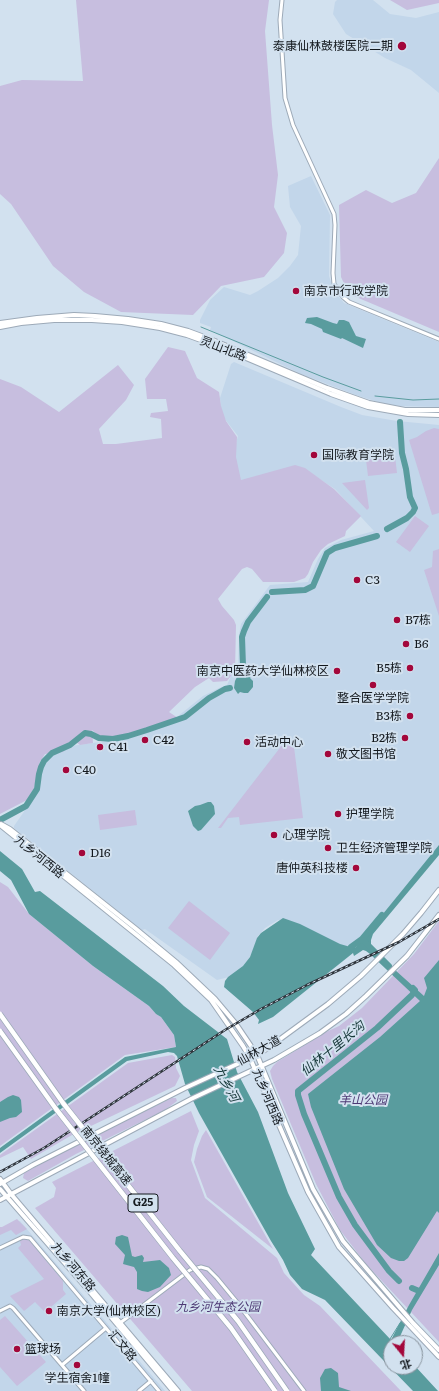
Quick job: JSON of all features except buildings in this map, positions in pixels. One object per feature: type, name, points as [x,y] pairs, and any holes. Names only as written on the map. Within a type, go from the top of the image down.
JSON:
[{"type":"highway","name":"南京绕城高速","points":[[0,1014],[63,1103],[238,1322],[287,1391]]},
{"type":"highway","name":"南京绕城高速","points":[[0,1031],[56,1109],[173,1258],[231,1328],[275,1391]]},
{"type":"main road","name":"灵山北路","points":[[0,323],[37,318],[95,316],[161,324],[208,338],[327,388],[369,403],[405,410],[439,410]]},
{"type":"main road","name":"灵山北路","points":[[0,327],[54,320],[92,320],[122,322],[160,328],[187,335],[220,347],[331,394],[368,406],[408,414],[439,415]]},
{"type":"main road","name":"九乡河西路","points":[[0,824],[10,829],[176,962],[215,999],[236,1024],[257,1055],[313,1189],[343,1241],[397,1304],[412,1325],[439,1357]]},
{"type":"main road","name":"九乡河西路","points":[[0,824],[179,970],[211,1000],[250,1058],[308,1192],[339,1247],[393,1308],[439,1350]]},
{"type":"main road","name":"仙林大道","points":[[1,1182],[33,1164],[185,1088],[257,1055],[281,1039],[328,1004],[376,961],[421,913],[439,890]]},
{"type":"main road","name":"仙林大道","points":[[0,1200],[191,1099],[262,1066],[297,1047],[346,1014],[366,996],[388,975],[424,936],[439,915]]},
{"type":"main road","name":"九乡河东路","points":[[1,1182],[178,1391]]},
{"type":"main road","name":"九乡河东路","points":[[0,1189],[90,1292],[173,1391]]},
{"type":"street","points":[[282,0],[280,20],[285,98],[293,124],[334,214],[334,284],[343,297],[349,302],[439,339]]},
{"type":"street","name":"汇文路","points":[[0,1248],[23,1237],[30,1238],[159,1391]]},
{"type":"street","points":[[120,1323],[190,1270],[201,1267],[208,1269],[236,1301],[304,1391]]},
{"type":"street","points":[[393,1308],[397,1304]]},
{"type":"street","points":[[0,1311],[10,1306],[84,1391]]},
{"type":"street","points":[[62,1365],[106,1328]]},
{"type":"street","points":[[139,1391],[151,1381]]},
{"type":"shaded area","name":"泰康仙林鼓楼医院二期","points":[[337,0],[373,0],[390,14],[416,18],[439,12],[439,93],[411,70],[385,58],[346,34],[333,14],[335,2]]},
{"type":"shaded area","name":"南京市行政学院","points":[[311,176],[330,215],[329,276],[334,291],[344,303],[439,342],[439,407],[400,406],[381,403],[356,395],[301,374],[210,330],[211,327],[200,323],[210,300],[224,287],[250,295],[278,278],[290,266],[298,255],[301,226],[290,207],[288,186]]},
{"type":"shaded area","name":"南京中医药大学仙林校区","points":[[234,362],[362,415],[397,421],[439,425],[439,848],[352,950],[283,920],[278,920],[265,928],[258,936],[252,953],[245,965],[233,976],[217,980],[145,929],[142,930],[14,828],[14,826],[30,803],[36,789],[40,768],[47,758],[71,746],[122,739],[172,721],[203,696],[227,685],[231,676],[238,669],[239,635],[241,624],[270,585],[308,582],[318,559],[325,548],[341,540],[374,531],[335,489],[301,467],[242,484],[235,472],[235,446],[238,436],[224,418],[220,398],[231,364]]},
{"type":"shaded area","name":"南京大学(仙林校区)","points":[[20,1221],[165,1391],[0,1391],[0,1232]]},
{"type":"green space","points":[[76,0],[269,0],[265,31],[272,125],[278,175],[274,207],[287,233],[284,253],[264,277],[221,286],[193,315],[121,312],[84,292],[53,266],[11,204],[0,194],[0,86],[22,80],[83,81]]},
{"type":"green space","points":[[390,0],[439,0],[439,3],[407,10]]},
{"type":"green space","points":[[439,158],[439,332],[349,294],[341,277],[339,205],[366,190],[392,203],[416,193]]},
{"type":"green space","points":[[168,347],[185,351],[197,378],[219,392],[221,406],[226,421],[237,437],[236,457],[241,480],[295,465],[305,468],[334,489],[361,516],[346,531],[345,536],[328,544],[321,550],[305,578],[294,582],[263,582],[252,569],[247,567],[242,569],[218,599],[234,620],[236,625],[235,671],[227,681],[213,682],[209,678],[195,687],[169,712],[178,718],[124,735],[106,738],[99,736],[92,730],[93,743],[80,745],[76,742],[63,752],[45,754],[40,762],[34,788],[27,800],[0,814],[0,379],[21,387],[59,412],[118,365],[134,385],[126,400],[99,429],[103,444],[116,444],[162,438],[161,419],[150,417],[151,413],[168,411],[166,399],[147,399],[145,379]]},
{"type":"green space","points":[[434,428],[439,429],[439,513],[432,515],[409,440]]},
{"type":"green space","points":[[395,456],[397,473],[368,476],[366,460]]},
{"type":"green space","points":[[365,480],[369,508],[367,510],[342,483]]},
{"type":"green space","points":[[415,516],[429,526],[410,552],[396,542]]},
{"type":"green space","points":[[439,549],[439,616],[424,570],[432,567],[433,551]]},
{"type":"green space","points":[[286,740],[294,747],[303,818],[240,825],[239,817],[228,818],[221,828],[218,828]]},
{"type":"green space","points":[[135,810],[137,825],[100,830],[98,815]]},
{"type":"green space","points":[[0,882],[8,887],[29,914],[93,966],[149,1006],[161,1017],[174,1035],[176,1047],[125,1055],[0,1146]]},
{"type":"green space","points":[[189,901],[230,933],[210,960],[168,928]]},
{"type":"green space","name":"羊山公园","points":[[439,921],[439,1342],[366,1264],[340,1230],[316,1184],[270,1071],[277,1062],[326,1032],[339,1026],[362,1008],[414,954]]},
{"type":"green space","points":[[172,1055],[175,1057],[176,1068],[180,1076],[175,1086],[72,1135],[31,1159],[23,1147],[0,1158],[0,1155],[128,1063]]},
{"type":"green space","points":[[172,1098],[176,1098],[177,1101],[165,1110],[76,1154],[28,1181],[23,1178],[24,1173],[72,1147]]},
{"type":"green space","name":"九乡河生态公园","points":[[191,1111],[199,1131],[191,1160],[205,1198],[277,1258],[284,1273],[304,1295],[320,1306],[383,1372],[383,1375],[386,1375],[401,1391],[192,1391],[35,1208],[54,1197],[56,1188],[52,1182]]},
{"type":"green space","points":[[206,1130],[273,1249],[207,1197],[194,1162],[197,1149]]},
{"type":"green space","points":[[17,1219],[27,1229],[16,1235],[11,1230],[0,1235],[0,1227]]},
{"type":"green space","points":[[21,1239],[27,1239],[30,1241],[63,1281],[63,1290],[66,1294],[45,1312],[35,1302],[24,1311],[10,1296],[44,1279],[18,1248],[21,1245]]},
{"type":"green space","name":"篮球场","points":[[5,1316],[46,1362],[17,1386],[0,1367],[0,1320]]},
{"type":"water","points":[[317,317],[337,324],[339,320],[349,322],[356,336],[366,339],[363,348],[342,338],[341,339],[323,332],[322,329],[311,324],[305,323],[307,318]]},
{"type":"water","points":[[243,674],[251,676],[250,678],[253,681],[253,687],[248,693],[240,692],[238,694],[234,688],[235,681],[237,677]]},
{"type":"water","points":[[211,802],[214,806],[215,814],[201,830],[198,831],[193,826],[188,811],[195,806]]},
{"type":"water","points":[[439,845],[439,855],[373,934],[371,940],[371,946],[375,952],[424,996],[427,988],[424,978],[439,960],[439,1213],[437,1211],[408,1258],[404,1261],[399,1261],[391,1258],[377,1245],[344,1189],[311,1107],[308,1094],[380,1037],[420,1001],[370,954],[363,950],[354,956],[353,953],[273,1017],[258,1024],[259,1020],[253,1012],[224,987],[225,981],[228,977],[243,966],[250,957],[257,938],[261,933],[283,918],[300,924],[340,944],[354,948],[356,947]]},
{"type":"water","name":"九乡河","points":[[0,851],[22,869],[35,892],[40,891],[163,986],[184,1006],[227,1039],[237,1072],[258,1112],[288,1193],[315,1249],[311,1255],[386,1335],[383,1335],[383,1360],[325,1300],[302,1289],[290,1275],[283,1260],[199,1113],[185,1084],[177,1056],[174,1053],[168,1052],[127,1061],[0,1153],[0,1148],[125,1057],[176,1047],[174,1035],[161,1017],[149,1006],[93,966],[29,914],[11,880],[0,871]]},
{"type":"water","points":[[13,1095],[19,1097],[21,1100],[22,1112],[16,1117],[0,1122],[0,1102]]},
{"type":"water","points":[[122,1235],[128,1237],[132,1256],[135,1257],[142,1255],[144,1258],[143,1262],[160,1260],[169,1268],[171,1275],[160,1287],[148,1292],[137,1289],[137,1272],[134,1267],[123,1264],[125,1255],[115,1244],[116,1237]]},
{"type":"water","points":[[439,1253],[439,1265],[412,1310],[401,1335],[394,1335]]},
{"type":"water","points":[[331,1368],[338,1373],[339,1387],[351,1391],[321,1391],[320,1378],[325,1369]]},
{"type":"water","points":[[398,1375],[423,1375],[438,1391],[413,1391]]},
{"type":"waterway","points":[[201,327],[361,391]]},
{"type":"waterway","points":[[375,396],[413,400],[439,399]]},
{"type":"waterway","points":[[387,529],[407,518],[415,508],[410,497],[402,453],[400,422]]},
{"type":"waterway","points":[[272,592],[305,590],[313,586],[327,553],[335,548],[377,536]]},
{"type":"waterway","points":[[243,666],[242,637],[244,631],[248,622],[267,597]]},
{"type":"waterway","points":[[0,820],[26,806],[37,789],[39,774],[44,761],[52,753],[70,745],[85,733],[99,738],[113,739],[128,736],[185,717],[209,698],[225,689],[230,688]]},
{"type":"waterway","name":"仙林十里长沟","points":[[351,947],[362,939],[382,915]]},
{"type":"waterway","name":"仙林十里长沟","points":[[362,939],[389,966]]},
{"type":"waterway","name":"仙林十里长沟","points":[[399,1281],[389,1271],[355,1225],[339,1197],[304,1114],[298,1091],[377,1028],[412,995],[415,990],[413,988]]},
{"type":"waterway","points":[[412,1288],[419,1291]]},
{"type":"waterway","points":[[392,1335],[400,1323]]},
{"type":"railway","points":[[0,1172],[44,1148],[225,1030],[261,1009],[307,985],[399,942],[439,919]]},
{"type":"place","name":"泰康仙林鼓楼医院二期","points":[[402,46]]},
{"type":"place","name":"南京市行政学院","points":[[296,291]]},
{"type":"place","name":"国际教育学院","points":[[314,455]]},
{"type":"place","name":"C3","points":[[357,580]]},
{"type":"place","name":"B7栋","points":[[397,620]]},
{"type":"place","name":"B6","points":[[406,644]]},
{"type":"place","name":"B5栋","points":[[410,668]]},
{"type":"place","name":"南京中医药大学仙林校区","points":[[337,671]]},
{"type":"place","name":"整合医学学院","points":[[373,685]]},
{"type":"place","name":"B3栋","points":[[410,716]]},
{"type":"place","name":"B2栋","points":[[405,738]]},
{"type":"place","name":"C42","points":[[145,740]]},
{"type":"place","name":"活动中心","points":[[247,742]]},
{"type":"place","name":"C41","points":[[100,747]]},
{"type":"place","name":"敬文图书馆","points":[[328,754]]},
{"type":"place","name":"C40","points":[[66,770]]},
{"type":"place","name":"护理学院","points":[[338,814]]},
{"type":"place","name":"心理学院","points":[[274,835]]},
{"type":"place","name":"卫生经济管理学院","points":[[328,848]]},
{"type":"place","name":"D16","points":[[82,853]]},
{"type":"place","name":"唐仲英科技楼","points":[[356,868]]},
{"type":"place","name":"南京大学(仙林校区)","points":[[49,1311]]},
{"type":"place","name":"篮球场","points":[[17,1349]]},
{"type":"place","name":"学生宿舍1幢","points":[[77,1365]]}]
